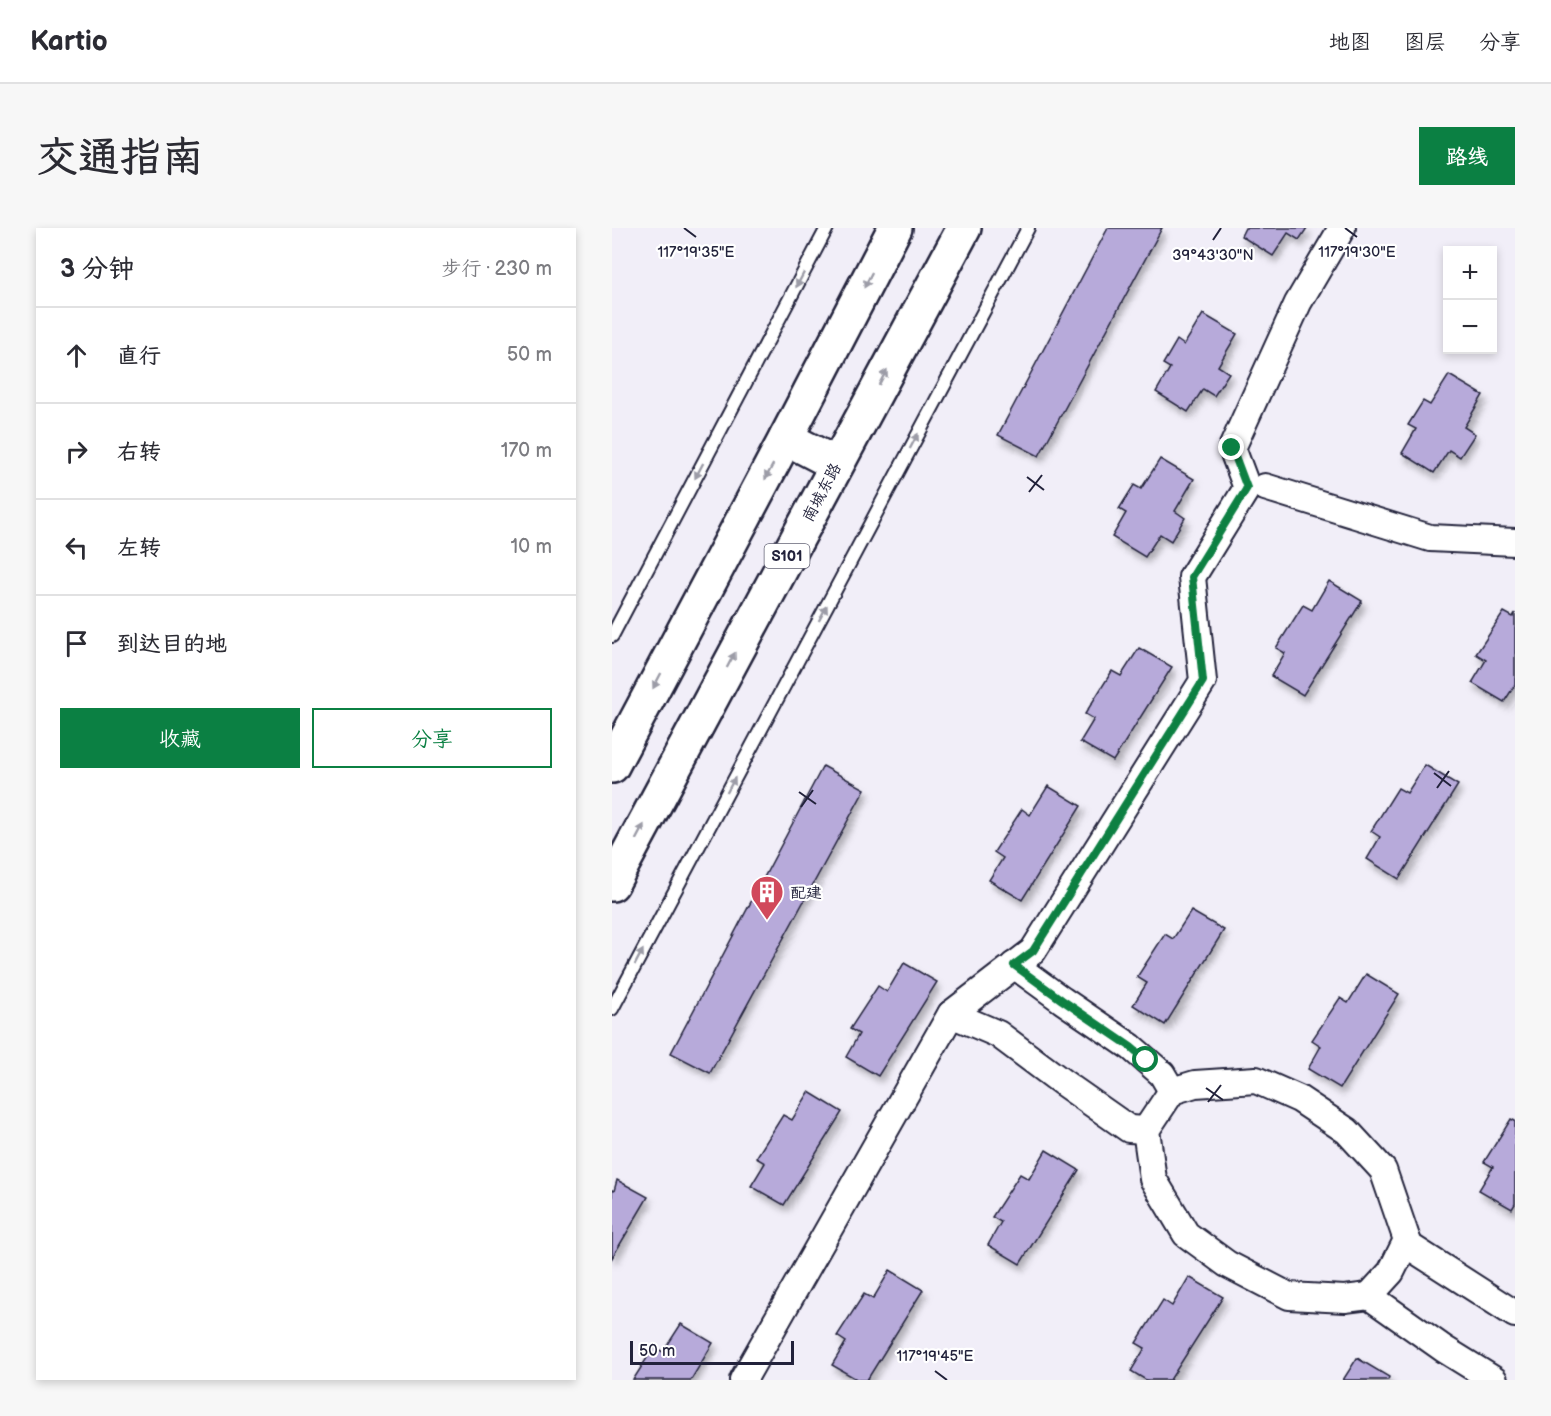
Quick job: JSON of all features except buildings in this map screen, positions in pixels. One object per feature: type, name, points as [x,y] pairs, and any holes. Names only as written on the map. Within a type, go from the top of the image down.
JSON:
[{"type":"main road","points":[[612,766],[895,228]]},
{"type":"main road","name":"南城东路","points":[[612,884],[964,228]]},
{"type":"main road","points":[[786,438],[836,464]]},
{"type":"street","points":[[742,1380],[951,1014],[1033,951],[1203,681],[1192,577],[1247,488],[1232,448],[1299,303],[1342,228]]},
{"type":"street","points":[[1265,487],[1430,537],[1515,542]]},
{"type":"street","points":[[1014,965],[1131,1047],[1162,1074],[1172,1091]]},
{"type":"street","points":[[951,1014],[998,1034],[1129,1129],[1146,1130]]},
{"type":"street","points":[[1407,1240],[1391,1272],[1370,1296],[1345,1299],[1289,1296],[1227,1264],[1186,1234],[1154,1179],[1146,1130],[1172,1091],[1195,1084],[1256,1080],[1299,1099],[1347,1131],[1383,1170],[1407,1240],[1408,1246],[1515,1314]]},
{"type":"street","points":[[1370,1296],[1444,1349],[1494,1380]]},
{"type":"lane","points":[[612,636],[827,228]]},
{"type":"lane","points":[[612,1009],[1028,228]]},
{"type":"place","name":"配建","points":[[767,921]]},
{"type":"route","points":[[1146,1060],[1014,965],[1033,951],[1203,681],[1192,577],[1247,488],[1232,448]]}]
